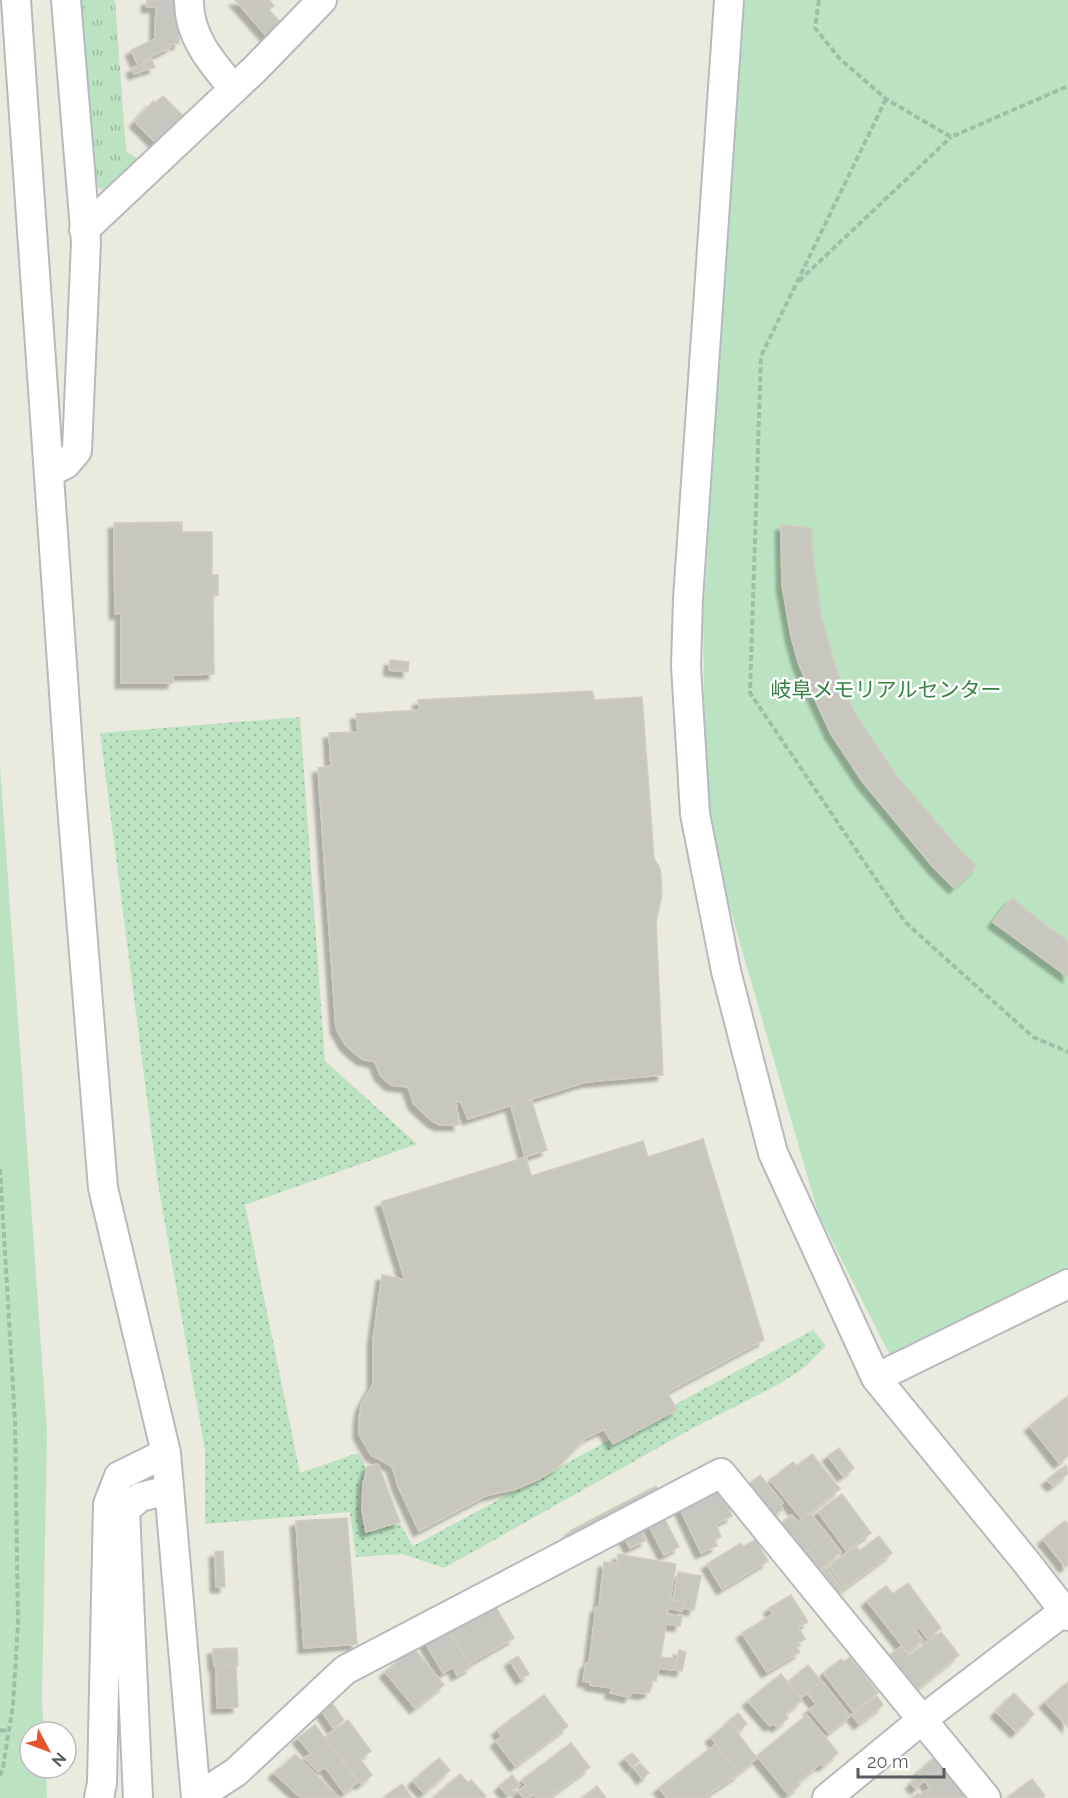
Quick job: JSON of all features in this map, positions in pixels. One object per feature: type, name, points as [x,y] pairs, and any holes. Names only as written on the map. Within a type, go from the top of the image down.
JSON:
[{"type":"street","points":[[16,0],[71,793],[103,1188],[166,1453],[196,1798],[236,1772],[345,1670],[721,1473],[986,1798]]},
{"type":"street","points":[[50,472],[66,464],[77,451],[84,230],[66,0]]},
{"type":"street","points":[[189,0],[189,14],[203,52],[234,89]]},
{"type":"street","points":[[84,230],[234,89],[322,0]]},
{"type":"street","points":[[729,0],[688,599],[686,666],[695,814],[726,971],[773,1153],[876,1378],[1067,1612],[923,1719],[827,1798]]},
{"type":"street","points":[[876,1378],[1068,1284]]},
{"type":"street","points":[[99,1798],[102,1783],[108,1504],[119,1476],[166,1453]]},
{"type":"street","points":[[138,1798],[125,1510],[141,1497],[169,1490]]},
{"type":"path","points":[[819,0],[815,28],[840,59],[886,99],[951,137]]},
{"type":"path","points":[[796,284],[951,137],[1068,86]]},
{"type":"path","points":[[886,99],[760,357],[750,693],[905,922],[1033,1037],[1068,1052]]},
{"type":"path","points":[[0,1168],[2,1233],[15,1421],[18,1538],[18,1624],[13,1705],[0,1776]]},
{"type":"path","points":[[0,1730],[9,1731]]},
{"type":"green space","points":[[77,0],[115,0],[126,151],[141,161],[107,192],[91,184]]},
{"type":"green space","name":"岐阜メモリアルセンター","points":[[741,0],[1068,0],[1068,1298],[901,1377],[818,1213],[706,825],[703,621]]},
{"type":"green space","points":[[300,717],[325,1061],[417,1144],[245,1205],[300,1473],[358,1453],[413,1546],[813,1330],[826,1346],[805,1367],[779,1384],[695,1427],[444,1568],[403,1554],[356,1557],[350,1512],[205,1524],[205,1450],[158,1184],[100,733]]},
{"type":"green space","points":[[0,765],[47,1431],[43,1720],[18,1720],[18,1780],[46,1780],[47,1798],[0,1798]]},
{"type":"building","points":[[147,0],[180,0],[179,44],[169,44],[171,47],[137,63],[131,50],[155,39],[156,7],[147,7]]},
{"type":"building","points":[[235,0],[269,0],[274,6],[269,10],[284,26],[270,40]]},
{"type":"building","points":[[151,59],[155,67],[147,70],[144,62]]},
{"type":"building","points":[[142,64],[145,70],[134,74],[132,68]]},
{"type":"building","points":[[163,96],[186,119],[159,146],[135,122],[153,101],[155,103]]},
{"type":"building","points":[[182,522],[182,532],[212,532],[212,575],[218,575],[218,595],[213,595],[214,674],[173,675],[173,683],[121,683],[121,613],[115,614],[114,523]]},
{"type":"building","points":[[781,525],[812,528],[812,546],[821,615],[840,681],[856,715],[897,776],[961,851],[977,866],[954,888],[934,868],[862,781],[831,734],[799,665],[791,636],[782,585]]},
{"type":"building","points":[[390,660],[409,662],[408,672],[389,670]]},
{"type":"building","points":[[592,691],[595,700],[642,697],[654,858],[660,869],[662,895],[656,922],[663,1075],[586,1082],[468,1119],[461,1102],[456,1102],[459,1125],[440,1125],[432,1121],[414,1104],[408,1087],[391,1085],[380,1075],[375,1062],[362,1059],[345,1044],[336,1028],[318,768],[331,766],[329,733],[358,732],[356,714],[420,710],[418,700]]},
{"type":"building","points":[[1012,898],[1068,941],[1068,977],[993,922]]},
{"type":"building","points":[[531,1099],[547,1150],[525,1157],[511,1106]]},
{"type":"building","points":[[703,1139],[764,1340],[667,1392],[677,1410],[613,1444],[604,1429],[586,1438],[556,1469],[539,1479],[519,1488],[485,1496],[419,1531],[398,1486],[392,1466],[371,1455],[359,1434],[361,1406],[373,1384],[373,1340],[382,1275],[405,1280],[381,1202],[526,1157],[531,1176],[643,1141],[648,1157]]},
{"type":"building","points":[[1068,1396],[1068,1456],[1059,1463],[1030,1426]]},
{"type":"building","points":[[839,1448],[854,1468],[843,1476],[828,1456]]},
{"type":"building","points":[[812,1454],[840,1489],[802,1519],[770,1480],[793,1462],[797,1466]]},
{"type":"building","points":[[378,1464],[400,1522],[366,1532],[362,1511],[363,1483],[368,1466]]},
{"type":"building","points":[[1066,1465],[1068,1473],[1053,1486],[1047,1480]]},
{"type":"building","points":[[760,1475],[783,1503],[780,1505],[783,1509],[771,1518],[746,1487]]},
{"type":"building","points":[[656,1486],[658,1492],[573,1536],[570,1531]]},
{"type":"building","points":[[719,1489],[732,1516],[716,1524],[721,1537],[714,1540],[717,1546],[701,1553],[678,1504]]},
{"type":"building","points":[[842,1494],[871,1533],[846,1550],[818,1512]]},
{"type":"building","points":[[660,1510],[679,1547],[664,1555],[645,1518]]},
{"type":"building","points":[[810,1513],[828,1535],[804,1554],[780,1524],[792,1515],[798,1522]]},
{"type":"building","points":[[347,1518],[357,1644],[304,1648],[296,1521]]},
{"type":"building","points":[[1065,1521],[1068,1524],[1068,1565],[1065,1567],[1043,1539]]},
{"type":"building","points":[[637,1522],[646,1540],[630,1548],[621,1531]]},
{"type":"building","points":[[828,1535],[841,1552],[815,1573],[801,1556]]},
{"type":"building","points":[[879,1536],[892,1553],[845,1588],[829,1566],[856,1546],[859,1551]]},
{"type":"building","points":[[755,1540],[768,1561],[722,1589],[707,1564],[741,1543],[743,1547]]},
{"type":"building","points":[[223,1551],[225,1587],[216,1587],[215,1552]]},
{"type":"building","points":[[618,1554],[676,1564],[670,1600],[684,1602],[682,1611],[668,1608],[667,1614],[682,1616],[680,1626],[666,1624],[661,1657],[675,1659],[673,1670],[659,1668],[650,1692],[645,1694],[631,1692],[630,1697],[610,1693],[612,1688],[590,1685],[591,1682],[583,1681],[586,1663],[589,1664],[604,1562],[617,1563]]},
{"type":"building","points":[[826,1567],[843,1590],[836,1596],[825,1579],[827,1577],[822,1570]]},
{"type":"building","points":[[678,1572],[701,1576],[694,1610],[683,1608],[684,1602],[673,1600]]},
{"type":"building","points":[[908,1583],[941,1628],[927,1638],[919,1627],[915,1630],[923,1640],[907,1652],[867,1601],[886,1586],[893,1594]]},
{"type":"building","points":[[791,1595],[808,1622],[798,1627],[805,1639],[795,1645],[800,1652],[767,1672],[742,1633],[773,1614],[769,1608]]},
{"type":"building","points":[[492,1601],[514,1638],[469,1664],[447,1628]]},
{"type":"building","points":[[445,1625],[471,1667],[457,1675],[453,1667],[443,1673],[422,1637]]},
{"type":"building","points":[[941,1632],[959,1655],[912,1693],[880,1653],[884,1649],[890,1655],[902,1646],[909,1656]]},
{"type":"building","points":[[237,1648],[238,1665],[214,1666],[213,1649]]},
{"type":"building","points":[[412,1649],[444,1685],[415,1708],[385,1672]]},
{"type":"building","points":[[679,1650],[686,1652],[682,1671],[675,1670]]},
{"type":"building","points":[[518,1656],[529,1674],[521,1679],[510,1661]]},
{"type":"building","points":[[850,1657],[878,1693],[853,1711],[825,1675],[825,1672],[841,1659],[844,1662]]},
{"type":"building","points":[[236,1665],[238,1707],[217,1708],[216,1666]]},
{"type":"building","points":[[808,1665],[821,1681],[801,1698],[788,1682]]},
{"type":"building","points":[[781,1674],[802,1700],[785,1714],[788,1718],[777,1727],[774,1723],[770,1726],[748,1701]]},
{"type":"building","points":[[822,1681],[850,1716],[829,1733],[809,1710],[816,1704],[807,1693]]},
{"type":"building","points":[[1068,1682],[1068,1727],[1045,1702]]},
{"type":"building","points":[[1014,1693],[1034,1714],[1016,1732],[996,1712]]},
{"type":"building","points":[[544,1695],[568,1726],[515,1766],[496,1741],[502,1736],[497,1730]]},
{"type":"building","points":[[877,1696],[883,1705],[859,1724],[852,1715]]},
{"type":"building","points":[[332,1703],[344,1720],[333,1728],[321,1710]]},
{"type":"building","points":[[738,1713],[747,1724],[739,1731],[730,1720]]},
{"type":"building","points":[[807,1715],[838,1753],[823,1766],[821,1763],[798,1782],[800,1785],[788,1794],[757,1756]]},
{"type":"building","points":[[348,1720],[371,1751],[360,1759],[372,1775],[361,1784],[325,1737]]},
{"type":"building","points":[[729,1722],[757,1758],[738,1773],[711,1737]]},
{"type":"building","points":[[315,1725],[358,1782],[344,1793],[325,1767],[318,1772],[304,1758],[311,1754],[298,1738]]},
{"type":"building","points":[[571,1743],[590,1767],[548,1798],[536,1798],[534,1794],[529,1798],[524,1798],[518,1791],[526,1785],[522,1780]]},
{"type":"building","points":[[716,1744],[739,1774],[707,1795],[710,1798],[667,1798],[659,1788]]},
{"type":"building","points":[[632,1753],[639,1761],[632,1767],[625,1758]]},
{"type":"building","points":[[295,1754],[340,1798],[301,1798],[274,1773]]},
{"type":"building","points":[[937,1755],[968,1793],[962,1798],[912,1798],[930,1788],[918,1772]]},
{"type":"building","points":[[439,1758],[450,1770],[424,1793],[413,1781]]},
{"type":"building","points":[[640,1763],[649,1773],[642,1779],[634,1768]]},
{"type":"building","points":[[460,1774],[468,1783],[471,1780],[486,1796],[483,1798],[433,1798]]},
{"type":"building","points":[[512,1775],[520,1785],[507,1795],[500,1786]]},
{"type":"building","points":[[918,1776],[923,1782],[916,1789],[911,1784]]},
{"type":"building","points":[[1032,1779],[1045,1796],[1042,1798],[1007,1798]]},
{"type":"building","points":[[402,1784],[412,1798],[383,1798]]},
{"type":"building","points":[[597,1786],[606,1798],[582,1798]]}]
